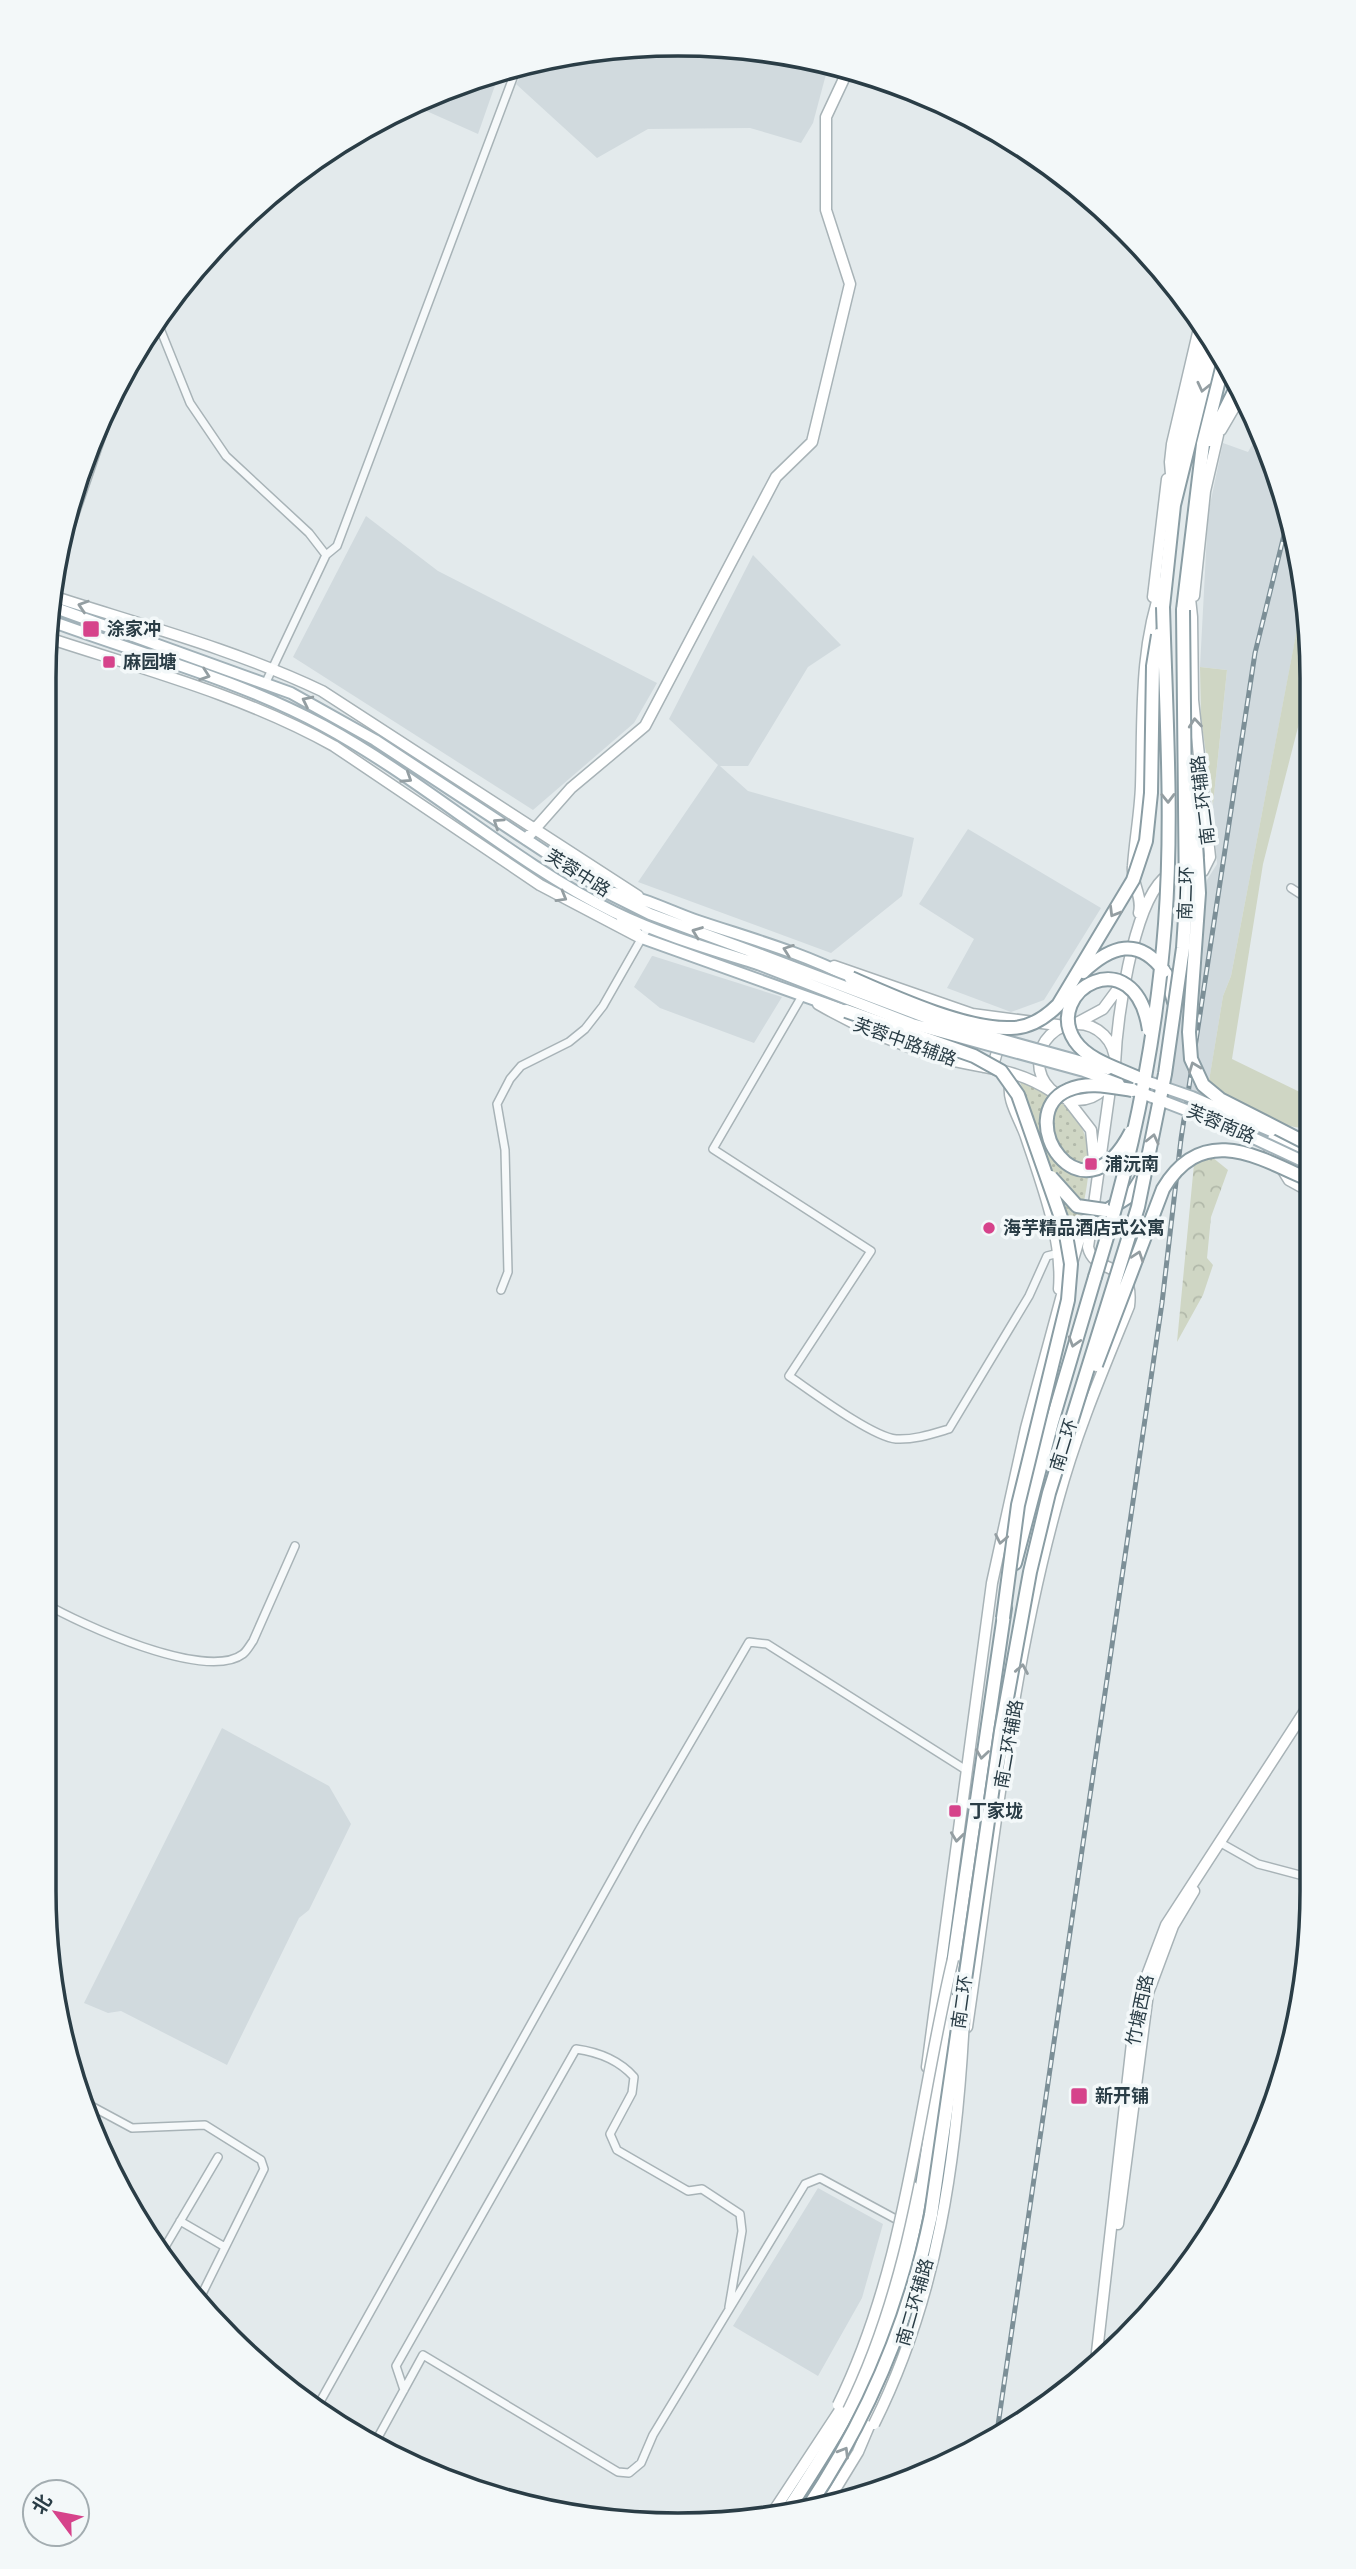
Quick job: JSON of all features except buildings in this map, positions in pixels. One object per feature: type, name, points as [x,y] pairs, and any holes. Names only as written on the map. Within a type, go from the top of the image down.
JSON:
[{"type":"highway","points":[[1174,505],[1181,430],[1202,343]]},
{"type":"highway","name":"南二环","points":[[793,2502],[829,2447],[864,2380],[899,2287],[919,2194],[1003,1618],[1052,1422],[1122,1189],[1137,1119],[1159,993],[1165,925],[1169,808],[1163,607],[1166,573],[1174,505],[1210,357]]},
{"type":"highway","name":"南二环","points":[[814,2498],[863,2417],[894,2348],[909,2306],[931,2215],[1016,1642],[1049,1493],[1121,1264],[1145,1171],[1174,1016],[1186,903],[1186,575],[1200,467],[1220,373]]},
{"type":"highway","points":[[1200,467],[1232,396]]},
{"type":"highway","points":[[851,978],[942,1013],[986,1026],[1011,1028],[1028,1025],[1049,1014],[1069,988],[1133,880],[1146,841],[1151,793],[1153,666],[1163,607]]},
{"type":"highway","points":[[1184,728],[1196,814],[1199,881],[1197,944],[1189,1032],[1191,1059],[1203,1085],[1220,1099],[1300,1149]]},
{"type":"highway","points":[[1069,988],[1104,954],[1120,948],[1141,951],[1157,962],[1166,974],[1171,985],[1174,1016]]},
{"type":"highway","points":[[1131,1082],[1075,1041],[1069,1023],[1079,992],[1086,985],[1105,978],[1123,981],[1133,988],[1144,1007],[1150,1047]]},
{"type":"highway","points":[[846,1011],[916,1038],[974,1056],[1001,1072],[1018,1095],[1065,1229],[1070,1281],[1018,1504],[1003,1618]]},
{"type":"highway","points":[[1131,1082],[1069,1089],[1054,1099],[1047,1121],[1047,1133],[1051,1145],[1064,1163],[1074,1169],[1088,1170],[1105,1166],[1114,1160],[1137,1119]]},
{"type":"highway","points":[[1068,1433],[1124,1298],[1158,1202],[1171,1176],[1202,1154],[1228,1149],[1255,1155],[1300,1176]]},
{"type":"highway","points":[[1041,1158],[1071,1201],[1089,1210],[1105,1210],[1123,1202],[1145,1171]]},
{"type":"main road","name":"芙蓉中路","points":[[60,609],[266,682],[351,726],[606,892],[650,914],[760,959],[938,1023],[1131,1082]]},
{"type":"main road","name":"芙蓉中路","points":[[58,624],[247,689],[298,713],[358,746],[573,889],[614,912],[648,927],[760,959]]},
{"type":"main road","points":[[606,892],[639,897],[697,920],[819,961],[851,978]]},
{"type":"main road","points":[[614,912],[642,938],[846,1011]]},
{"type":"main road","name":"芙蓉南路","points":[[1131,1082],[1205,1102],[1300,1150]]},
{"type":"street","points":[[266,682],[326,555],[337,546],[513,78]]},
{"type":"street","points":[[526,839],[571,788],[645,726],[776,477],[812,442],[850,284],[826,210],[826,117],[844,79]]},
{"type":"street","points":[[161,332],[190,403],[226,456],[309,533],[326,555]]},
{"type":"street","points":[[1131,1082],[1109,1083],[1087,1099],[1067,1099],[1051,1091],[1040,1071],[1041,1049],[1055,1031],[1103,1009],[1116,994],[1140,909],[1140,897],[1132,871],[1140,812],[1144,666],[1178,411],[1197,335]]},
{"type":"street","name":"南二环辅路","points":[[1200,467],[1236,404]]},
{"type":"street","name":"南二环辅路","points":[[1115,1064],[1121,1002],[1143,916],[1152,893],[1163,879],[1190,876],[1203,871],[1210,857],[1193,700],[1188,614],[1205,491],[1218,435]]},
{"type":"street","points":[[1170,461],[1174,505]]},
{"type":"street","points":[[1151,617],[1166,573]]},
{"type":"street","points":[[61,599],[272,669],[322,691],[639,897]]},
{"type":"street","points":[[57,641],[237,700],[301,728],[334,746],[540,885],[604,922],[642,938]]},
{"type":"street","points":[[1291,888],[1300,894]]},
{"type":"street","points":[[501,1290],[508,1272],[505,1150],[497,1104],[510,1079],[522,1066],[569,1042],[585,1028],[603,1006],[648,927]]},
{"type":"street","points":[[819,961],[951,1008],[989,1018],[1070,1025],[1100,1032],[1111,1046],[1119,1073],[1131,1082],[1212,1112],[1300,1150]]},
{"type":"street","points":[[802,996],[713,1149],[871,1251],[789,1376],[848,1416],[893,1439],[922,1437],[949,1429],[1029,1296],[1047,1256],[1059,1253]]},
{"type":"street","name":"芙蓉中路辅路","points":[[802,996],[890,1039],[936,1056],[980,1067],[1015,1071],[1051,1091]]},
{"type":"street","points":[[980,1067],[994,1062],[1003,1037],[1001,1026],[989,1018]]},
{"type":"street","points":[[1109,1083],[1115,1064]]},
{"type":"street","points":[[1015,1071],[1009,1091],[1026,1137],[1059,1253],[1057,1308]]},
{"type":"street","name":"南二环辅路","points":[[833,2493],[859,2452],[900,2353],[932,2242],[957,2094],[992,1846],[1047,1545],[1077,1438],[1129,1306],[1129,1287],[1123,1274],[1094,1259],[1088,1247],[1109,1083]]},
{"type":"street","name":"南二环辅路","points":[[777,2505],[842,2406],[873,2340],[891,2289],[906,2224],[919,2146],[931,2030],[992,1583],[1013,1482],[1057,1308],[1085,1222],[1095,1155],[1091,1130],[1067,1099]]},
{"type":"street","points":[[1212,1112],[1262,1137],[1300,1151]]},
{"type":"street","points":[[1262,1137],[1289,1180],[1300,1186]]},
{"type":"street","points":[[1275,1138],[1300,1138]]},
{"type":"street","points":[[56,1609],[111,1638],[201,1661],[229,1659],[243,1654],[253,1641],[295,1546]]},
{"type":"street","points":[[321,2400],[635,1839],[749,1642],[767,1644],[966,1770]]},
{"type":"street","name":"竹塘西路","points":[[1104,2344],[1148,1993],[1172,1926],[1300,1719]]},
{"type":"street","name":"竹塘西路","points":[[1097,2350],[1133,2034],[1141,1991],[1166,1925],[1300,1728]]},
{"type":"street","points":[[1221,1844],[1258,1864],[1300,1875]]},
{"type":"street","points":[[822,2434],[863,2352],[896,2246],[930,2056],[953,1959]]},
{"type":"street","points":[[859,2452],[874,2424],[919,2317],[943,2219],[961,2095],[967,1964]]},
{"type":"street","points":[[404,2390],[396,2366],[576,2049],[597,2052],[627,2068],[634,2077],[632,2093],[610,2134],[617,2150],[688,2191],[702,2189],[740,2214],[742,2231],[728,2311]]},
{"type":"street","points":[[95,2108],[132,2128],[205,2125],[255,2154],[264,2169],[203,2292]]},
{"type":"street","points":[[166,2244],[218,2157]]},
{"type":"street","points":[[379,2436],[424,2355],[618,2472],[629,2473],[641,2463],[653,2435],[805,2184],[820,2178],[906,2224]]},
{"type":"street","points":[[180,2221],[225,2248]]},
{"type":"shaded area","points":[[637,57],[719,57],[759,61],[826,74],[813,123],[801,143],[750,128],[648,129],[597,158],[516,84],[521,76],[557,68]]},
{"type":"shaded area","points":[[496,84],[478,134],[424,110]]},
{"type":"shaded area","points":[[1254,442],[1279,517],[1298,625],[1231,976],[1223,996],[1206,1100],[1165,1084],[1207,880],[1217,864],[1213,805],[1227,670],[1200,667],[1208,514],[1223,443],[1248,452]]},
{"type":"shaded area","points":[[366,516],[438,571],[657,683],[634,723],[533,810],[293,657]]},
{"type":"shaded area","points":[[753,555],[841,645],[808,667],[748,766],[720,766],[748,791],[914,838],[902,896],[831,953],[638,882],[718,765],[669,719]]},
{"type":"shaded area","points":[[968,829],[1101,908],[1044,1000],[1011,1012],[947,988],[974,939],[919,904]]},
{"type":"shaded area","points":[[652,956],[782,997],[754,1043],[660,1008],[634,987]]},
{"type":"shaded area","points":[[222,1728],[329,1786],[351,1824],[309,1910],[299,1918],[227,2065],[121,2011],[108,2013],[84,2003]]},
{"type":"shaded area","points":[[818,2188],[883,2224],[862,2298],[818,2376],[733,2326]]},
{"type":"green space","points":[[1297,629],[1300,719],[1263,864],[1232,1059],[1300,1092],[1300,1127],[1255,1114],[1229,1098],[1209,1081],[1223,996],[1231,976]]},
{"type":"green space","points":[[1200,667],[1227,670],[1213,805],[1201,718]]},
{"type":"green space","points":[[1019,1079],[1048,1093],[1068,1108],[1081,1126],[1087,1145],[1089,1166],[1074,1243]]},
{"type":"green space","points":[[1212,1157],[1228,1170],[1211,1217],[1207,1258],[1213,1265],[1203,1295],[1177,1342],[1194,1164]]},
{"type":"railway","points":[[998,2424],[1162,1303],[1181,1139],[1255,653],[1284,537]]},
{"type":"place","name":"涂家冲","points":[[91,629]]},
{"type":"place","name":"麻园塘","points":[[109,662]]},
{"type":"place","name":"浦沅南","points":[[1091,1164]]},
{"type":"place","name":"海芋精品酒店式公寓","points":[[989,1228]]},
{"type":"place","name":"丁家垅","points":[[955,1811]]},
{"type":"place","name":"新开铺","points":[[1079,2096]]}]
